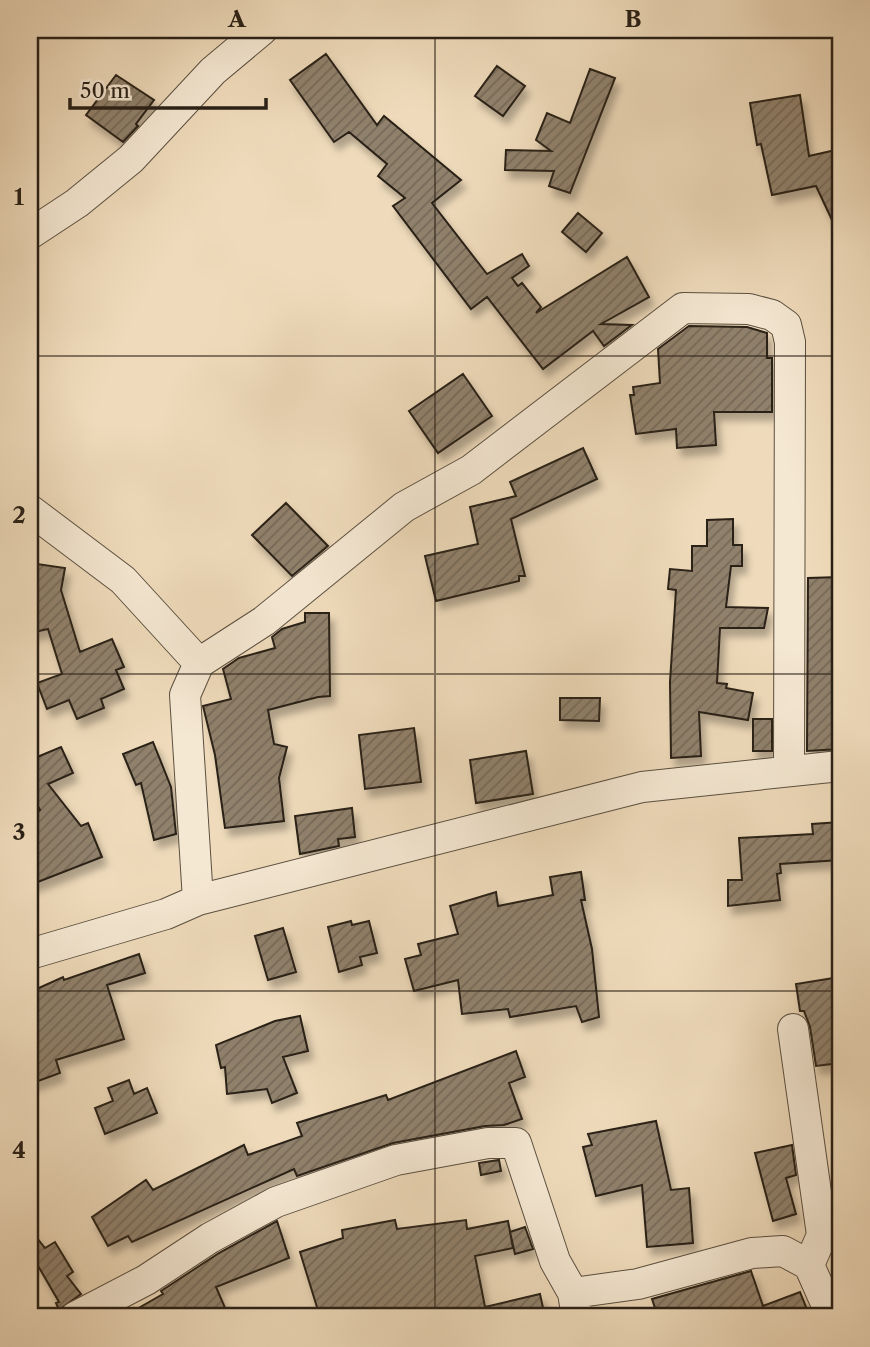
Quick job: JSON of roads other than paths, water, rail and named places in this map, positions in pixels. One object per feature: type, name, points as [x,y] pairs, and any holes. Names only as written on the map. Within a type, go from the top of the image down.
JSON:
[{"type":"street","points":[[30,234],[77,203],[131,159],[213,71],[261,30]]},
{"type":"street","points":[[198,900],[185,695],[199,663],[264,621],[404,507],[471,470],[683,308],[749,309],[772,315],[786,326],[790,342],[789,771]]},
{"type":"street","points":[[30,510],[123,580],[199,663]]},
{"type":"street","points":[[30,954],[166,914],[198,900],[642,787],[840,766]]},
{"type":"street","points":[[793,1029],[822,1236],[809,1265]]},
{"type":"street","points":[[75,1317],[146,1280],[210,1238],[276,1202],[396,1160],[488,1143],[516,1143],[555,1261],[575,1305],[638,1284],[752,1253],[783,1251],[809,1265],[832,1317]]}]
